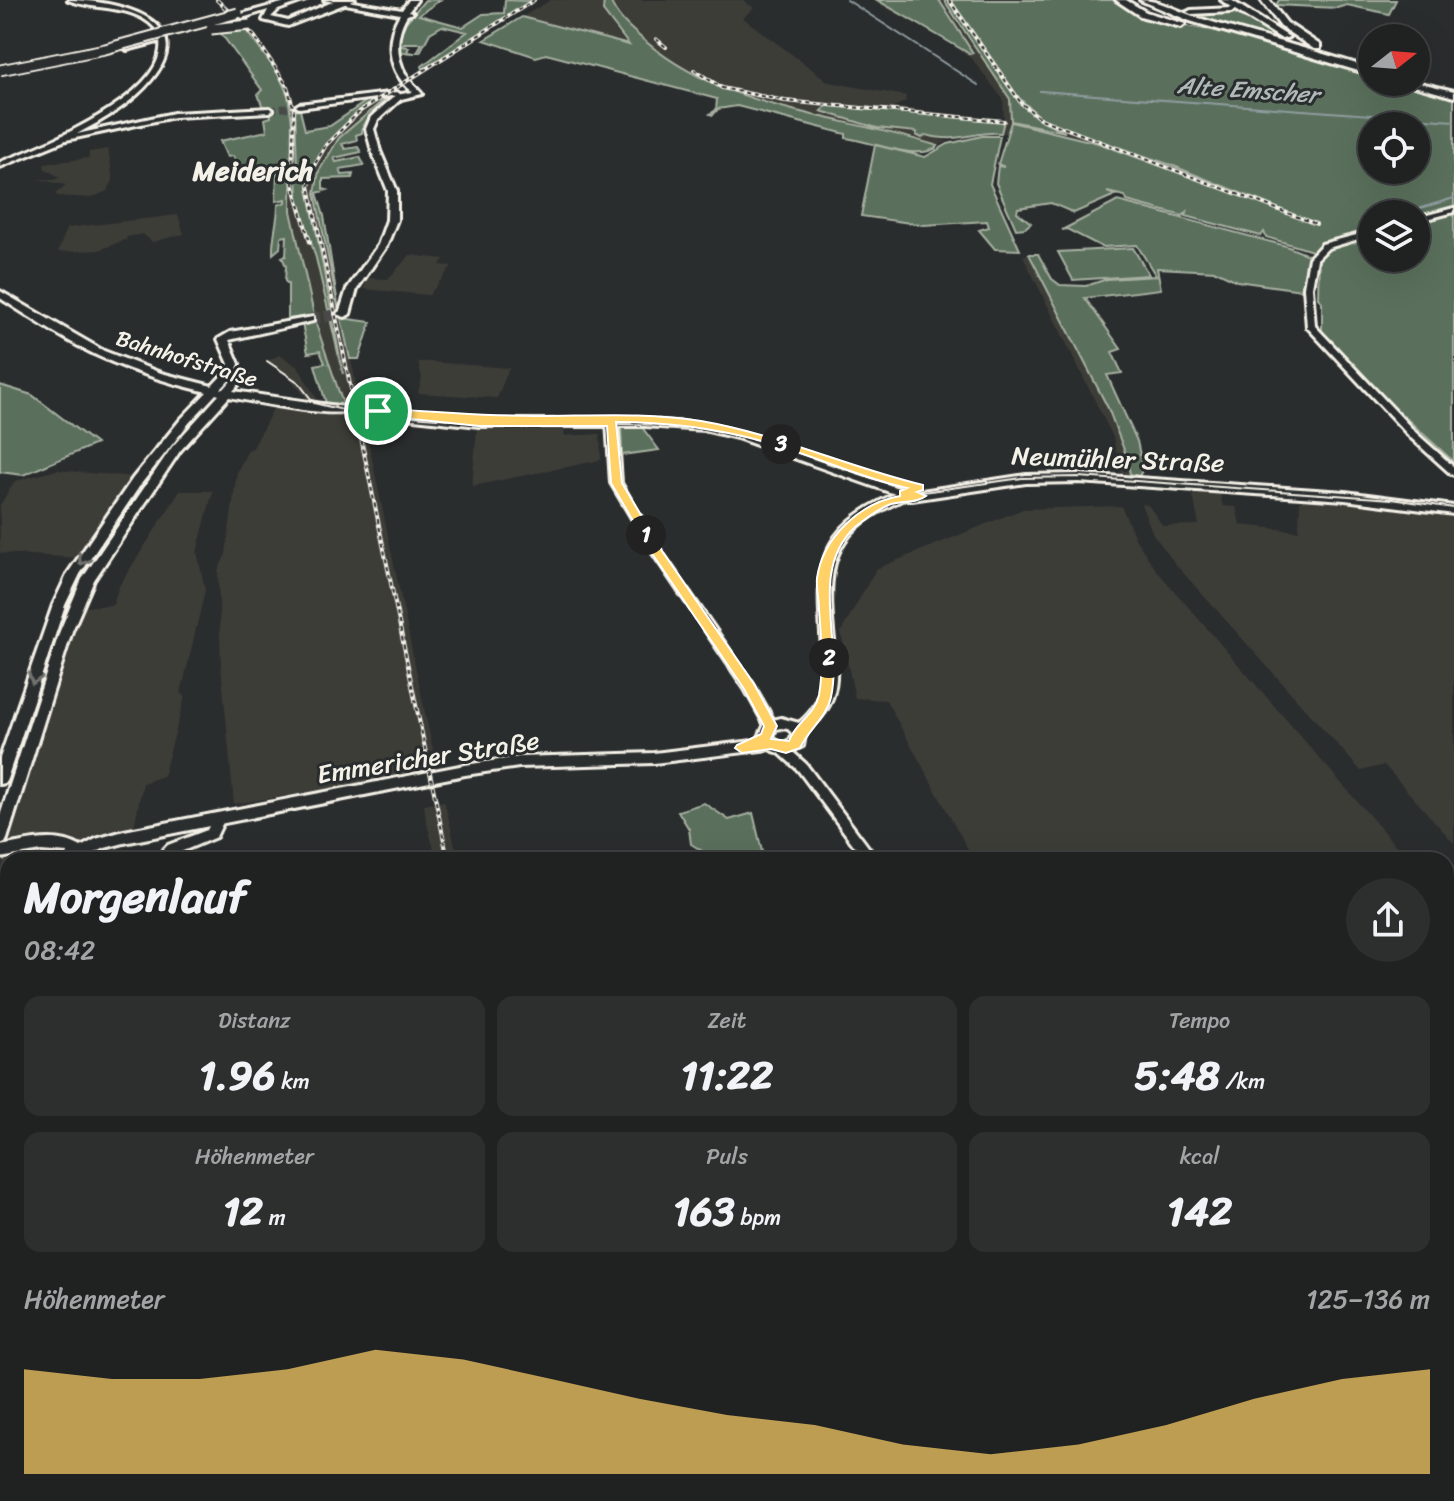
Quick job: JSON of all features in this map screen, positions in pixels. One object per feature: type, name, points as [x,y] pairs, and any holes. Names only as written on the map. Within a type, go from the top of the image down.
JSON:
[{"type":"highway","points":[[0,72],[105,49],[192,26],[237,10],[283,0]]},
{"type":"highway","points":[[162,38],[237,10],[296,0]]},
{"type":"highway","points":[[302,0],[275,8],[266,18],[276,22],[297,22],[333,2],[350,2]]},
{"type":"highway","points":[[1120,0],[1151,17],[1273,41]]},
{"type":"highway","points":[[1144,0],[1192,12],[1231,10]]},
{"type":"highway","points":[[1225,0],[1269,30],[1353,66]]},
{"type":"highway","points":[[1268,0],[1273,14],[1284,25],[1317,47]]},
{"type":"highway","points":[[1153,2],[1178,6],[1204,1]]},
{"type":"highway","points":[[1243,1],[1273,25],[1358,64]]},
{"type":"highway","points":[[0,72],[162,38],[250,25],[300,24],[333,2]]},
{"type":"highway","points":[[1153,2],[1193,19],[1358,67]]},
{"type":"highway","points":[[1430,84],[1454,92]]},
{"type":"highway","points":[[1430,87],[1454,92]]},
{"type":"main road","points":[[343,314],[346,297],[391,226],[392,181],[370,129],[374,119],[410,87],[393,52],[393,33],[413,0]]},
{"type":"main road","points":[[406,12],[420,0]]},
{"type":"main road","points":[[350,2],[406,12]]},
{"type":"main road","name":"Bahnhofstraße","points":[[0,294],[103,354],[250,399],[344,410]]},
{"type":"main road","points":[[0,839],[75,608],[88,579],[132,510],[222,391],[233,368],[223,341],[309,319]]},
{"type":"main road","points":[[231,338],[242,363],[241,388],[250,399]]},
{"type":"main road","points":[[19,773],[10,777],[1,776],[59,605],[79,566],[129,492],[185,421],[242,375]]},
{"type":"main road","points":[[212,408],[228,400],[250,399]]},
{"type":"main road","points":[[904,494],[803,454],[740,435],[695,426],[612,422],[479,423],[363,411],[504,420],[679,421],[742,432],[920,492]]},
{"type":"main road","name":"Neumühler Straße","points":[[904,494],[1026,479],[1079,478],[1454,507]]},
{"type":"main road","points":[[889,501],[920,492]]},
{"type":"main road","points":[[782,735],[819,709],[827,693],[829,670],[822,595],[826,562],[835,542],[869,511],[904,494]]},
{"type":"main road","points":[[59,605],[69,604],[75,608]]},
{"type":"main road","name":"Emmericher Straße","points":[[85,852],[124,837],[519,762],[654,758],[742,748],[782,735]]},
{"type":"main road","points":[[0,852],[56,845],[74,848],[74,852]]},
{"type":"street","points":[[0,165],[36,153],[137,91],[162,59],[164,44],[161,30],[119,8],[71,0]]},
{"type":"street","points":[[299,106],[398,95]]},
{"type":"street","points":[[61,138],[174,115],[270,110]]},
{"type":"street","points":[[71,132],[82,136]]},
{"type":"street","points":[[1430,216],[1454,210]]},
{"type":"street","points":[[1358,237],[1325,246],[1313,258],[1308,283],[1311,327],[1413,435],[1454,472]]},
{"type":"street","points":[[612,422],[616,483],[657,552],[802,767],[866,852]]},
{"type":"street","points":[[169,852],[212,833],[219,818]]},
{"type":"shaded area","points":[[215,0],[230,9],[257,37],[282,72],[293,95],[298,201],[316,258],[343,373],[308,199],[309,180],[318,156],[332,138],[370,104],[385,97],[339,138],[321,164],[315,185],[361,406],[343,404],[314,315],[291,211],[292,122],[285,86],[253,38]]},
{"type":"shaded area","points":[[551,0],[604,0],[615,30],[629,45],[522,17]]},
{"type":"shaded area","points":[[610,0],[743,0],[754,8],[743,18],[829,82],[906,96],[905,102],[893,107],[1004,120],[1003,99],[973,60],[950,43],[872,0],[877,0],[970,54],[973,52],[939,0],[944,0],[1010,99],[1011,121],[1062,131],[1042,118],[1171,165],[1317,224],[1144,158],[1049,129],[1011,122],[1007,133],[1001,133],[1004,121],[882,110],[856,120],[948,141],[938,146],[746,98],[706,83],[668,60],[622,21]]},
{"type":"shaded area","points":[[948,0],[951,0],[1019,98],[1039,116],[1022,105]]},
{"type":"shaded area","points":[[108,149],[113,181],[107,191],[91,198],[58,196],[55,194],[66,185],[37,179],[55,180],[60,177],[45,169],[44,164],[89,158],[89,152]]},
{"type":"shaded area","points":[[178,215],[184,234],[152,242],[143,234],[126,237],[99,250],[58,252],[67,228]]},
{"type":"shaded area","points":[[1029,254],[1108,408],[1130,474],[1121,474],[1113,437],[1023,256]]},
{"type":"shaded area","points":[[410,255],[444,259],[440,265],[452,266],[429,295],[364,289],[367,278],[388,279]]},
{"type":"shaded area","points":[[280,355],[298,367],[317,399],[310,402],[290,378],[265,362]]},
{"type":"shaded area","points":[[418,362],[509,368],[497,398],[418,393],[422,378]]},
{"type":"shaded area","points":[[274,407],[363,416],[433,751],[414,754],[418,774],[234,804],[221,665],[218,571],[226,554],[237,472]]},
{"type":"shaded area","points":[[565,427],[564,436],[600,434],[601,460],[472,486],[477,428]]},
{"type":"shaded area","points":[[57,470],[134,477],[80,558],[0,553],[0,505],[15,481]]},
{"type":"shaded area","points":[[1192,490],[1219,491],[1223,506],[1236,507],[1240,525],[1299,531],[1300,501],[1307,497],[1454,515],[1454,843],[1384,765],[1361,771],[1177,566],[1153,534],[1141,504],[1148,505],[1163,526],[1199,525]]},
{"type":"shaded area","points":[[180,491],[213,491],[197,552],[205,590],[181,693],[185,697],[163,776],[143,783],[134,827],[93,836],[67,852],[6,852],[83,607],[113,605],[119,586]]},
{"type":"shaded area","points":[[1121,506],[1136,540],[1157,571],[1401,852],[970,852],[886,700],[855,698],[841,632],[876,569],[1023,509]]},
{"type":"shaded area","points":[[444,801],[456,852],[435,852],[424,805]]},
{"type":"green space","points":[[425,0],[440,0],[419,15],[463,27],[483,14],[504,13],[505,0],[531,1],[423,69],[422,66],[467,32],[442,26],[430,33],[420,52],[417,52],[422,43],[404,43],[401,46],[409,47],[407,52],[415,53],[399,52],[399,37],[406,22]]},
{"type":"green space","points":[[604,0],[610,0],[620,18],[645,41],[678,65],[712,83],[786,108],[938,146],[920,152],[895,150],[737,106],[718,109],[713,115],[710,114],[716,110],[717,99],[546,54],[536,57],[484,40],[522,17],[629,45],[603,11]]},
{"type":"green space","points":[[877,0],[939,0],[973,53],[970,54]]},
{"type":"green space","points":[[944,0],[948,0],[1022,105],[1037,118],[1065,132],[1011,121],[1010,99]]},
{"type":"green space","points":[[951,0],[1117,0],[1163,21],[1247,37],[1358,72],[1358,96],[1430,96],[1430,92],[1454,98],[1454,462],[1397,410],[1322,333],[1322,302],[1318,298],[1319,253],[1266,237],[1264,232],[1261,236],[1186,216],[1187,212],[1183,216],[1127,201],[1125,196],[1107,192],[1115,195],[1074,213],[1051,203],[1018,208],[1017,212],[1031,223],[1025,228],[1016,229],[996,183],[998,166],[1004,167],[998,164],[1011,122],[1098,143],[1317,224],[1171,165],[1068,130],[1040,117],[1019,98]]},
{"type":"green space","points":[[1279,0],[1396,0],[1389,14],[1347,5],[1337,8],[1276,5]]},
{"type":"green space","points":[[1173,11],[1231,12],[1304,50]]},
{"type":"green space","points":[[243,27],[278,73],[288,95],[292,122],[291,211],[314,315],[288,319],[288,284],[282,257],[286,256],[287,236],[281,237],[280,248],[273,254],[278,205],[286,202],[286,199],[276,201],[277,167],[241,174],[233,156],[227,157],[220,141],[267,131],[265,119],[271,117],[270,110],[262,105],[258,94],[262,90],[220,32]]},
{"type":"green space","points":[[380,97],[325,146],[317,159],[308,187],[343,374],[316,258],[298,201],[295,107],[299,106],[305,130],[330,126],[368,100]]},
{"type":"green space","points":[[387,97],[363,125],[362,133],[356,135],[357,140],[342,144],[345,149],[358,147],[361,152],[334,158],[336,162],[360,157],[364,165],[340,169],[342,175],[353,174],[352,178],[323,179],[323,189],[327,190],[317,193],[324,216],[339,311],[315,193],[319,171],[339,138]]},
{"type":"green space","points":[[828,105],[1004,121],[1001,133],[957,138],[926,135],[922,138],[916,135],[917,132],[877,128],[821,111]]},
{"type":"green space","points":[[982,136],[1000,136],[990,184],[1020,250],[995,249],[979,230],[989,227],[987,221],[924,225],[861,216],[875,145],[925,157],[948,144]]},
{"type":"green space","points":[[1118,201],[1286,246],[1308,255],[1301,290],[1237,281],[1216,271],[1157,268],[1161,289],[1085,298],[1121,349],[1112,352],[1122,373],[1107,375],[1137,441],[1143,469],[1139,476],[1130,474],[1108,408],[1029,254],[1038,254],[1052,279],[1060,285],[1086,286],[1107,279],[1156,276],[1137,245],[1102,247],[1067,229],[1062,230]]},
{"type":"green space","points":[[1133,248],[1149,275],[1073,280],[1058,252]]},
{"type":"green space","points":[[341,318],[371,322],[359,359],[350,359]]},
{"type":"green space","points":[[315,321],[343,404],[326,403],[315,365],[325,363],[320,351],[308,353],[302,323]]},
{"type":"green space","points":[[0,385],[32,395],[96,444],[23,475],[0,472]]},
{"type":"green space","points":[[621,426],[641,426],[659,450],[622,455]]},
{"type":"green space","points":[[704,803],[729,820],[753,813],[762,852],[704,852],[691,844],[689,829],[678,811]]},
{"type":"waterway","name":"Alte Emscher","points":[[847,0],[978,85]]},
{"type":"waterway","name":"Alte Emscher","points":[[1040,91],[1454,121]]},
{"type":"waterway","points":[[1430,205],[1454,198]]},
{"type":"tunnel","points":[[270,110],[299,106]]},
{"type":"tunnel","points":[[309,319],[341,314]]},
{"type":"tram line","points":[[267,361],[298,382],[314,403],[343,410]]},
{"type":"tram line","points":[[362,412],[487,422],[692,425],[763,441],[916,493],[1022,478],[1079,477],[1392,499],[1454,508]]},
{"type":"railway","points":[[217,0],[255,37],[287,86],[294,110],[292,180],[310,242]]},
{"type":"railway","points":[[446,852],[309,186],[315,164],[326,145],[360,111],[534,0]]},
{"type":"railway","points":[[949,0],[1021,103],[1041,119],[1316,224]]},
{"type":"railway","points":[[656,39],[666,47]]},
{"type":"railway","points":[[694,70],[722,88],[785,101],[1004,121]]},
{"type":"district","name":"Meiderich","points":[[253,170]]},
{"type":"route","points":[[364,411],[378,411],[504,420],[649,419],[699,424],[767,439],[873,477],[919,488],[904,494],[921,496],[889,501],[869,511],[835,542],[823,578],[829,670],[824,701],[816,715],[799,732],[798,742],[791,747],[781,748],[771,744],[742,748],[766,737],[771,726],[762,706],[657,552],[616,483],[612,423],[479,423],[364,411]]}]
